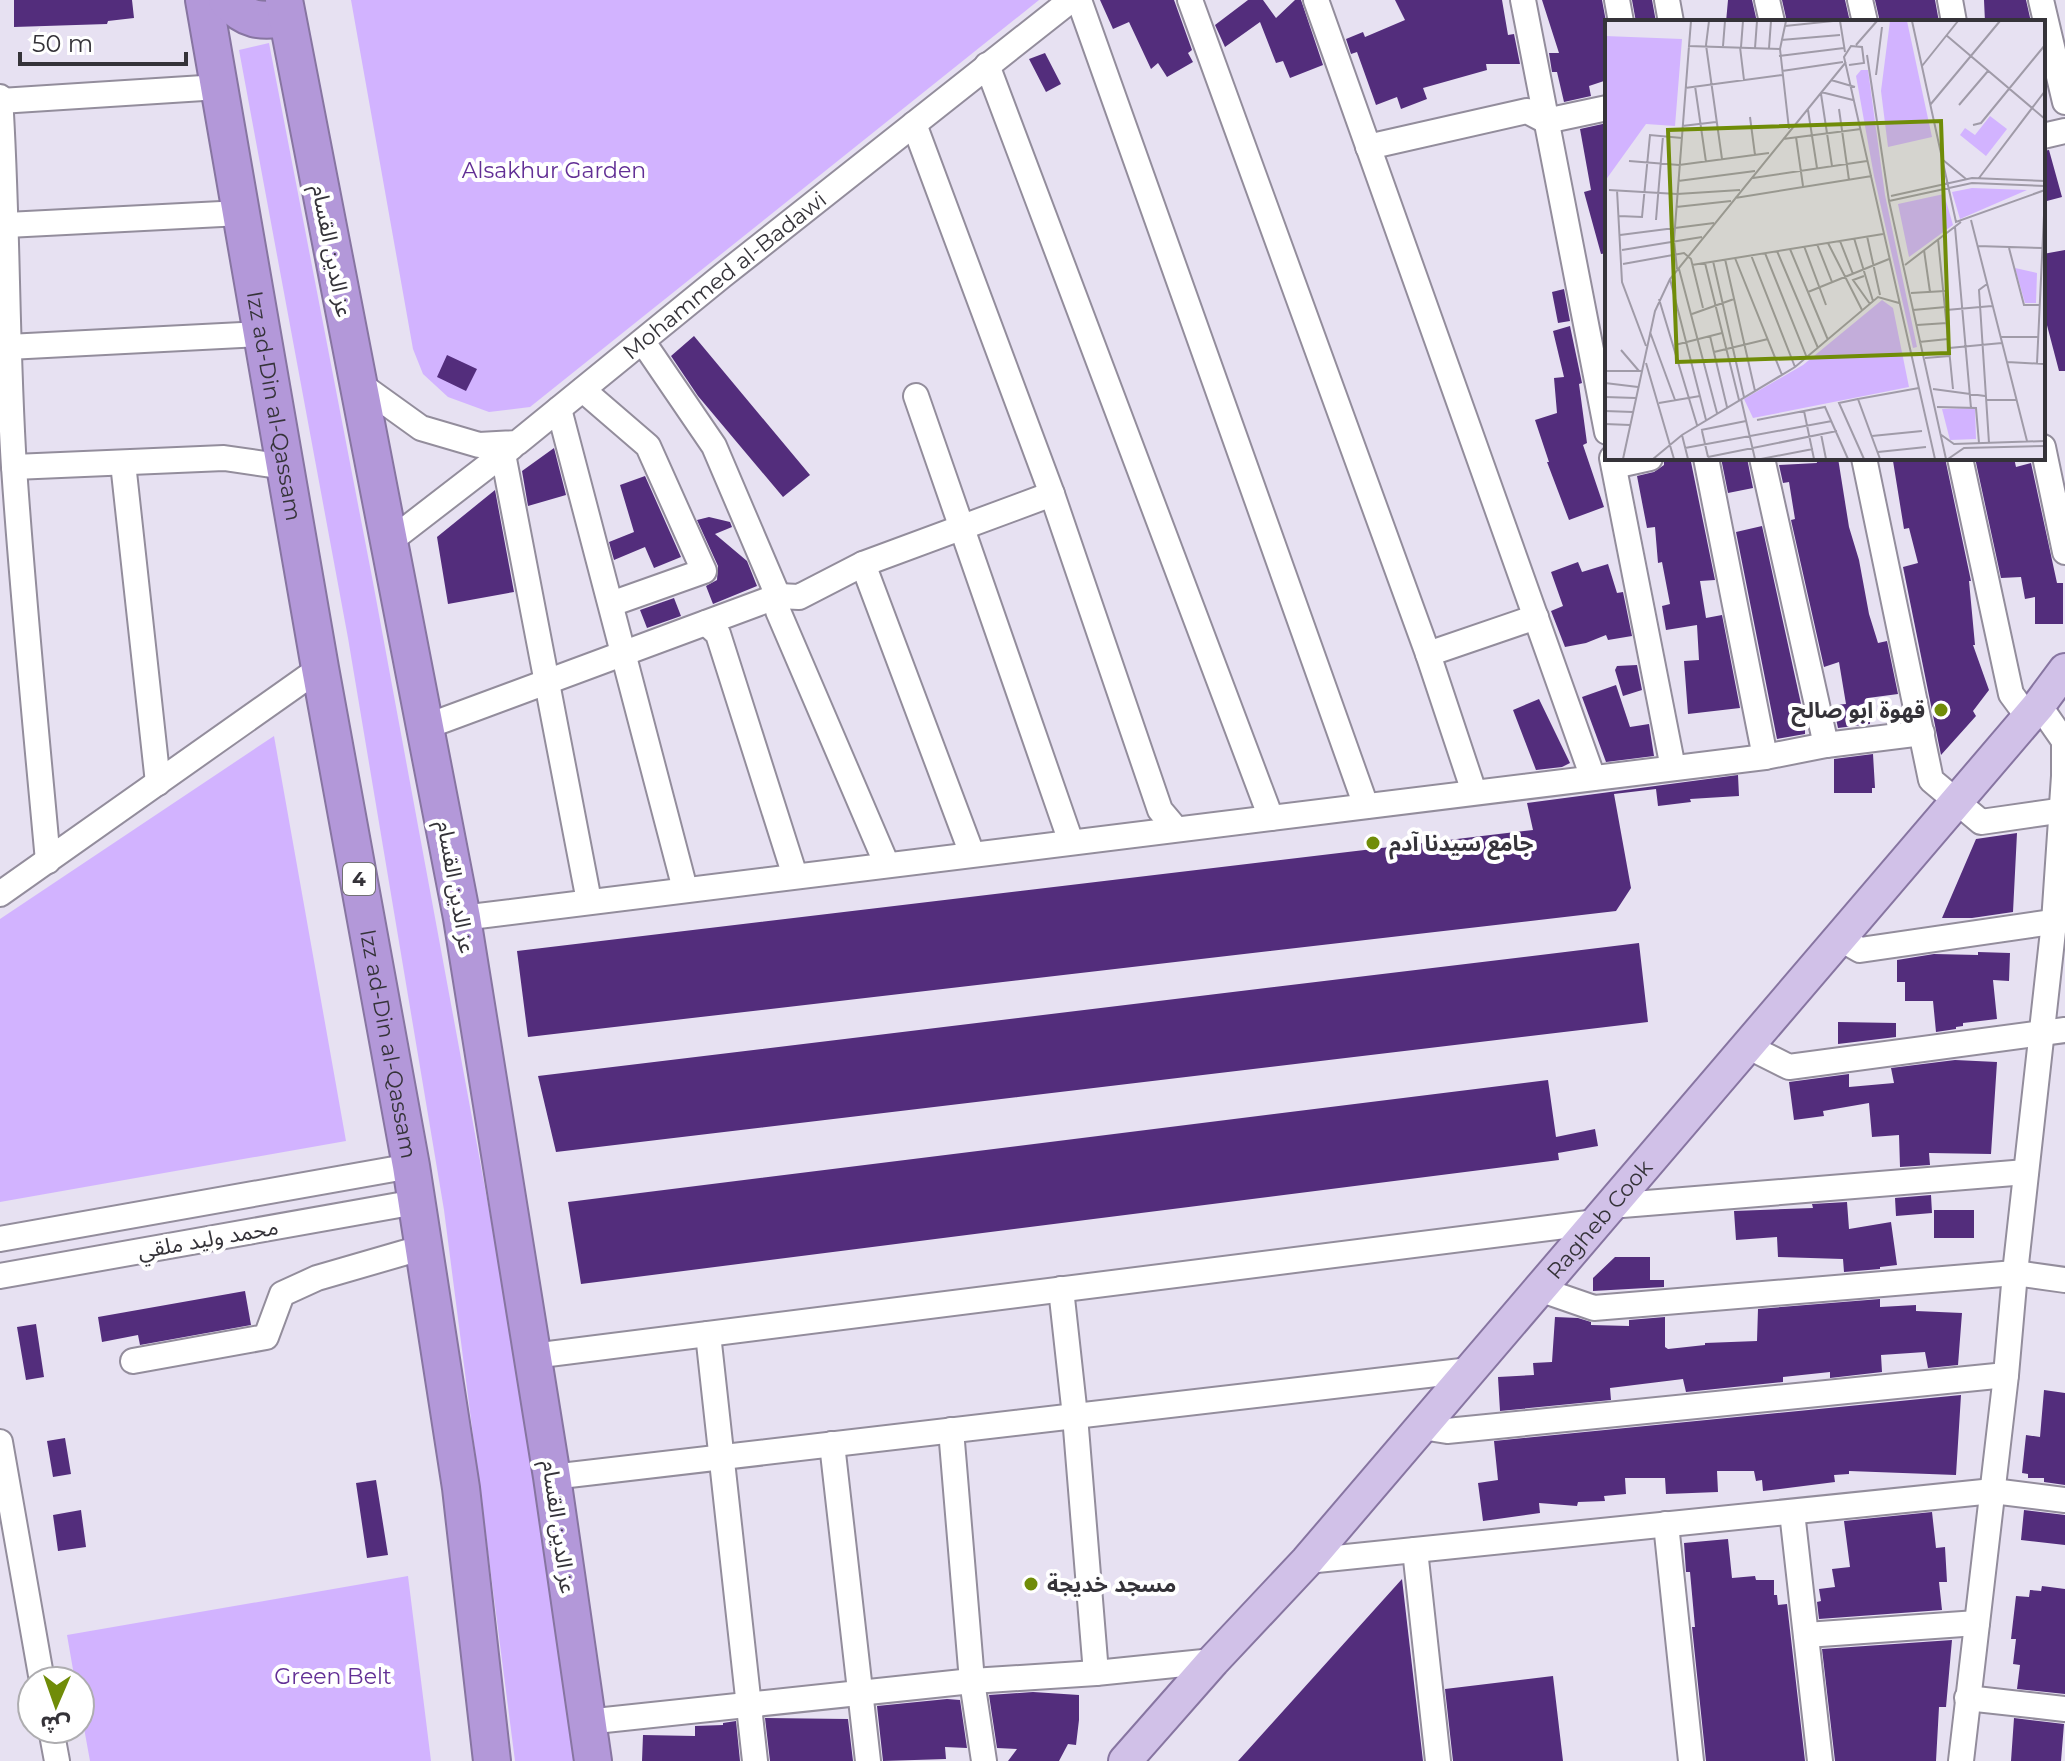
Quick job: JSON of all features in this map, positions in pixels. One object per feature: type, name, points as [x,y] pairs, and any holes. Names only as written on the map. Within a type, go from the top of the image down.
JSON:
[{"type":"highway","name":"Izz ad-Din al-Qassam","points":[[204,0],[320,668],[411,1166],[461,1488],[492,1761]]},
{"type":"highway","points":[[227,0],[246,17],[269,20],[286,9]]},
{"type":"highway","name":"عز الدين القسام","points":[[286,9],[462,918],[552,1477],[593,1761]]},
{"type":"main road","name":"Ragheb Cook","points":[[1125,1761],[1149,1748],[1213,1661],[1307,1561],[2065,670]]},
{"type":"street","name":"Mohammed al-Badawi","points":[[389,542],[1071,0]]},
{"type":"street","points":[[1079,0],[1366,806]]},
{"type":"street","points":[[1190,0],[1428,654],[1474,792]]},
{"type":"street","points":[[1316,0],[1593,778]]},
{"type":"street","points":[[1523,0],[1605,422]]},
{"type":"street","points":[[1617,0],[1621,20]]},
{"type":"street","points":[[1667,0],[1671,20]]},
{"type":"street","points":[[1767,0],[1772,20]]},
{"type":"street","points":[[1860,0],[1865,20]]},
{"type":"street","points":[[1950,0],[1954,20]]},
{"type":"street","points":[[2041,0],[2065,102]]},
{"type":"street","points":[[987,65],[1271,818]]},
{"type":"street","points":[[48,861],[4,322],[7,225],[0,99],[219,87]]},
{"type":"street","points":[[1368,147],[1527,111],[1546,121],[1605,108]]},
{"type":"street","points":[[914,124],[1052,494],[1160,810],[1176,829]]},
{"type":"street","points":[[2045,136],[2065,131]]},
{"type":"street","points":[[7,225],[241,213]]},
{"type":"street","points":[[8,347],[262,334]]},
{"type":"street","points":[[643,342],[714,446],[778,596],[778,611],[887,865]]},
{"type":"street","points":[[357,382],[421,428],[479,445],[510,448],[547,682],[589,901]]},
{"type":"street","points":[[583,390],[648,446],[704,571],[611,604]]},
{"type":"street","points":[[916,396],[1071,842]]},
{"type":"street","points":[[559,409],[685,889]]},
{"type":"street","points":[[2045,457],[2065,552]]},
{"type":"street","points":[[14,467],[224,458],[285,467]]},
{"type":"street","points":[[1706,460],[1765,757]]},
{"type":"street","points":[[1762,460],[1826,745]]},
{"type":"street","points":[[1864,460],[1931,780],[1981,822],[2064,810]]},
{"type":"street","points":[[1960,460],[2011,694],[2064,741],[2064,810],[2053,1031],[2026,1172],[1961,1761]]},
{"type":"street","points":[[1613,462],[1673,768]]},
{"type":"street","points":[[123,463],[158,783]]},
{"type":"street","points":[[425,727],[778,596],[799,597],[863,564],[1052,494]]},
{"type":"street","points":[[863,564],[972,854]]},
{"type":"street","points":[[1428,654],[1536,617]]},
{"type":"street","points":[[706,623],[718,634],[795,876]]},
{"type":"street","points":[[0,894],[320,668]]},
{"type":"street","points":[[462,918],[1765,757],[1826,745],[1922,733]]},
{"type":"street","points":[[1839,938],[1860,950],[2059,921]]},
{"type":"street","points":[[1747,1046],[1789,1067],[2053,1031]]},
{"type":"street","name":"محمد وليد ملقي","points":[[0,1239],[411,1166]]},
{"type":"street","points":[[533,1356],[1061,1289],[1603,1214],[2026,1172]]},
{"type":"street","name":"محمد وليد ملقي","points":[[0,1276],[416,1202]]},
{"type":"street","points":[[133,1361],[266,1337],[282,1294],[317,1278],[424,1247]]},
{"type":"street","points":[[1539,1289],[1594,1308],[2015,1273],[2065,1280]]},
{"type":"street","points":[[1061,1289],[1075,1416],[1096,1673]]},
{"type":"street","points":[[708,1334],[755,1761]]},
{"type":"street","points":[[552,1477],[1470,1370]]},
{"type":"street","points":[[1422,1427],[1447,1431],[2006,1375]]},
{"type":"street","points":[[951,1430],[972,1681],[984,1761]]},
{"type":"street","points":[[0,1442],[39,1665]]},
{"type":"street","points":[[832,1444],[868,1761]]},
{"type":"street","points":[[1307,1561],[1993,1491],[2065,1500]]},
{"type":"street","points":[[1792,1512],[1820,1761]]},
{"type":"street","points":[[1666,1524],[1691,1761]]},
{"type":"street","points":[[1415,1550],[1438,1761]]},
{"type":"street","points":[[1806,1635],[1977,1623]]},
{"type":"street","points":[[586,1722],[972,1681],[1213,1661]]},
{"type":"street","points":[[1967,1698],[2065,1709]]},
{"type":"green space","name":"Alsakhur Garden","points":[[351,0],[1039,0],[530,407],[489,412],[448,397],[423,374],[413,349]]},
{"type":"green space","points":[[269,43],[372,577],[517,1361],[576,1761],[515,1761],[444,1210],[348,638],[239,50]]},
{"type":"green space","points":[[274,736],[346,1141],[0,1202],[0,919]]},
{"type":"green space","name":"Green Belt","points":[[408,1576],[431,1761],[90,1761],[87,1745],[96,1745],[96,1665],[72,1665],[67,1635]]},
{"type":"building","points":[[14,0],[132,0],[134,18],[108,21],[107,24],[14,27]]},
{"type":"building","points":[[1100,0],[1174,0],[1192,50],[1188,53],[1193,62],[1167,77],[1158,63],[1151,69],[1129,22],[1113,29]]},
{"type":"building","points":[[1248,0],[1263,0],[1276,18],[1295,0],[1301,0],[1323,65],[1290,78],[1283,61],[1276,63],[1260,22],[1225,47],[1215,25]]},
{"type":"building","points":[[1395,0],[1502,0],[1508,35],[1514,34],[1520,64],[1486,64],[1487,70],[1423,88],[1427,99],[1401,109],[1397,97],[1376,105],[1357,52],[1351,54],[1346,39],[1363,32],[1365,37],[1405,20]]},
{"type":"building","points":[[1542,0],[1602,0],[1606,20],[1605,81],[1589,86],[1591,96],[1564,102],[1557,72],[1552,72],[1549,53],[1559,53]]},
{"type":"building","points":[[1632,0],[1652,0],[1656,20],[1636,20]]},
{"type":"building","points":[[1728,0],[1752,0],[1757,20],[1726,20]]},
{"type":"building","points":[[1782,0],[1845,0],[1850,20],[1787,20]]},
{"type":"building","points":[[1875,0],[1935,0],[1939,20],[1880,20]]},
{"type":"building","points":[[1984,0],[2026,0],[2031,20],[1985,20]]},
{"type":"building","points":[[1045,53],[1061,84],[1046,92],[1029,59]]},
{"type":"building","points":[[1605,123],[1605,253],[1601,254],[1584,192],[1591,190],[1580,129]]},
{"type":"building","points":[[2049,150],[2062,197],[2045,201],[2045,151]]},
{"type":"building","points":[[2065,250],[2065,371],[2059,371],[2045,318],[2045,254]]},
{"type":"building","points":[[1564,289],[1570,321],[1558,323],[1552,292]]},
{"type":"building","points":[[1570,326],[1582,383],[1579,384],[1587,443],[1583,445],[1604,507],[1569,520],[1535,420],[1557,413],[1554,378],[1564,377],[1553,331]]},
{"type":"building","points":[[694,336],[810,475],[783,497],[698,396],[671,356]]},
{"type":"building","points":[[447,355],[477,369],[466,391],[437,377]]},
{"type":"building","points":[[554,448],[566,495],[528,506],[522,471]]},
{"type":"building","points":[[1721,460],[1747,460],[1753,488],[1728,493]]},
{"type":"building","points":[[1816,460],[1838,460],[1849,527],[1869,614],[1878,643],[1887,641],[1898,694],[1868,698],[1870,724],[1838,728],[1833,705],[1846,704],[1839,662],[1824,667],[1791,520],[1795,519],[1789,482],[1783,483],[1779,465],[1817,463]]},
{"type":"building","points":[[1945,460],[1971,581],[1973,645],[1989,690],[1973,711],[1976,716],[1941,755],[1903,567],[1918,563],[1909,528],[1904,529],[1893,461]]},
{"type":"building","points":[[1975,460],[2014,460],[2016,467],[2031,463],[2057,583],[2063,583],[2063,624],[2035,624],[2035,597],[2025,599],[2021,577],[2001,578]]},
{"type":"building","points":[[1664,462],[1691,462],[1715,580],[1700,581],[1706,618],[1722,615],[1740,708],[1688,714],[1684,661],[1699,660],[1697,625],[1666,630],[1662,606],[1670,604],[1662,562],[1658,563],[1655,527],[1647,528],[1637,476],[1654,472]]},
{"type":"building","points":[[645,476],[681,557],[654,568],[645,547],[614,560],[609,542],[634,532],[620,485]]},
{"type":"building","points":[[495,490],[514,592],[448,604],[437,537]]},
{"type":"building","points":[[709,517],[730,522],[732,527],[715,534],[747,561],[757,586],[713,604],[706,586],[717,580],[718,566],[697,520]]},
{"type":"building","points":[[1762,526],[1805,722],[1805,734],[1777,739],[1736,532]]},
{"type":"building","points":[[1578,562],[1582,572],[1608,564],[1617,593],[1623,592],[1632,636],[1608,640],[1606,635],[1565,647],[1551,611],[1563,606],[1551,572]]},
{"type":"building","points":[[674,598],[681,616],[647,628],[640,610]]},
{"type":"building","points":[[1637,665],[1642,690],[1623,696],[1615,670],[1617,666]]},
{"type":"building","points":[[1616,685],[1630,727],[1649,724],[1654,756],[1606,762],[1582,697]]},
{"type":"building","points":[[1539,699],[1570,763],[1562,767],[1536,770],[1513,710]]},
{"type":"building","points":[[1873,754],[1875,788],[1872,788],[1872,793],[1834,793],[1834,759]]},
{"type":"building","points":[[1738,775],[1739,796],[1690,799],[1691,802],[1658,806],[1656,789],[1614,794],[1631,888],[1616,911],[528,1037],[517,951],[1533,830],[1527,803]]},
{"type":"building","points":[[2017,833],[2013,912],[1972,918],[1942,918],[1976,839]]},
{"type":"building","points":[[1639,943],[1648,1022],[556,1152],[538,1076]]},
{"type":"building","points":[[1978,952],[2010,953],[2009,981],[1993,980],[1997,1019],[1963,1023],[1956,1029],[1936,1032],[1933,1001],[1905,1001],[1905,982],[1897,982],[1897,960],[1934,954],[1978,955]]},
{"type":"building","points":[[1838,1022],[1896,1023],[1896,1037],[1838,1044]]},
{"type":"building","points":[[1955,1060],[1997,1062],[1991,1154],[1929,1153],[1930,1165],[1900,1167],[1899,1135],[1872,1137],[1869,1103],[1823,1111],[1824,1116],[1794,1120],[1789,1082],[1849,1074],[1849,1087],[1894,1083],[1891,1068]]},
{"type":"building","points":[[1548,1080],[1556,1137],[1595,1129],[1598,1146],[1558,1153],[1559,1160],[581,1284],[568,1202]]},
{"type":"building","points":[[1931,1195],[1932,1213],[1896,1216],[1895,1198]]},
{"type":"building","points":[[1847,1202],[1849,1229],[1891,1222],[1897,1265],[1844,1272],[1843,1259],[1778,1257],[1777,1237],[1736,1240],[1734,1211],[1813,1208],[1812,1204]]},
{"type":"building","points":[[1934,1210],[1974,1210],[1974,1238],[1934,1238]]},
{"type":"building","points":[[1615,1257],[1650,1257],[1650,1280],[1664,1280],[1664,1287],[1593,1291],[1593,1278]]},
{"type":"building","points":[[245,1291],[251,1325],[140,1345],[138,1335],[102,1342],[98,1317]]},
{"type":"building","points":[[1880,1299],[1880,1307],[1916,1305],[1916,1311],[1962,1313],[1958,1365],[1928,1368],[1925,1352],[1881,1355],[1882,1372],[1830,1378],[1830,1372],[1783,1377],[1783,1382],[1686,1392],[1683,1379],[1610,1388],[1611,1400],[1500,1411],[1498,1377],[1534,1375],[1533,1363],[1552,1362],[1555,1317],[1578,1318],[1591,1322],[1591,1325],[1629,1326],[1629,1320],[1665,1317],[1665,1347],[1668,1349],[1705,1343],[1757,1341],[1758,1309]]},
{"type":"building","points":[[36,1324],[44,1377],[26,1380],[17,1327]]},
{"type":"building","points":[[2044,1390],[2065,1393],[2065,1485],[2044,1482],[2044,1478],[2028,1478],[2028,1474],[2022,1473],[2026,1435],[2040,1437]]},
{"type":"building","points":[[1961,1395],[1956,1475],[1849,1471],[1849,1474],[1834,1475],[1835,1482],[1763,1491],[1762,1480],[1756,1481],[1754,1471],[1717,1471],[1718,1492],[1666,1494],[1665,1478],[1625,1478],[1626,1494],[1604,1496],[1605,1501],[1578,1502],[1577,1506],[1539,1503],[1540,1513],[1483,1521],[1478,1483],[1498,1480],[1494,1441]]},
{"type":"building","points":[[65,1438],[71,1474],[53,1477],[47,1441]]},
{"type":"building","points":[[376,1480],[388,1555],[367,1558],[356,1483]]},
{"type":"building","points":[[81,1510],[86,1547],[58,1551],[53,1515]]},
{"type":"building","points":[[2024,1510],[2065,1515],[2065,1545],[2021,1540]]},
{"type":"building","points":[[1932,1512],[1936,1548],[1945,1547],[1947,1582],[1939,1582],[1942,1610],[1819,1619],[1819,1589],[1835,1587],[1832,1569],[1850,1567],[1844,1521]]},
{"type":"building","points":[[1728,1539],[1732,1578],[1755,1576],[1756,1580],[1774,1580],[1778,1605],[1787,1604],[1805,1761],[1706,1761],[1692,1627],[1695,1627],[1690,1572],[1686,1572],[1684,1543]]},
{"type":"building","points":[[1402,1579],[1423,1761],[1238,1761]]},
{"type":"building","points":[[2042,1586],[2065,1589],[2065,1694],[2017,1689],[2020,1665],[2013,1664],[2016,1639],[2011,1639],[2016,1596],[2029,1597],[2030,1590],[2041,1591]]},
{"type":"building","points":[[1952,1640],[1946,1707],[1939,1707],[1936,1761],[1835,1761],[1822,1649]]},
{"type":"building","points":[[1553,1676],[1563,1761],[1453,1761],[1445,1689]]},
{"type":"building","points":[[1033,1692],[1079,1695],[1076,1745],[1068,1744],[1059,1761],[1008,1761],[1017,1749],[997,1748],[989,1695]]},
{"type":"building","points":[[960,1700],[967,1748],[945,1747],[946,1759],[883,1761],[877,1706]]},
{"type":"building","points":[[765,1718],[848,1719],[853,1761],[770,1761]]},
{"type":"building","points":[[2014,1718],[2064,1724],[2061,1761],[2011,1761]]},
{"type":"building","points":[[736,1721],[740,1761],[642,1761],[643,1735],[695,1736],[695,1726]]},
{"type":"place","name":"قهوة ابو صالح","points":[[1941,710]]},
{"type":"place","name":"جامع سيدنا آدم","points":[[1373,843]]},
{"type":"place","name":"مسجد خديجة","points":[[1031,1584]]}]
